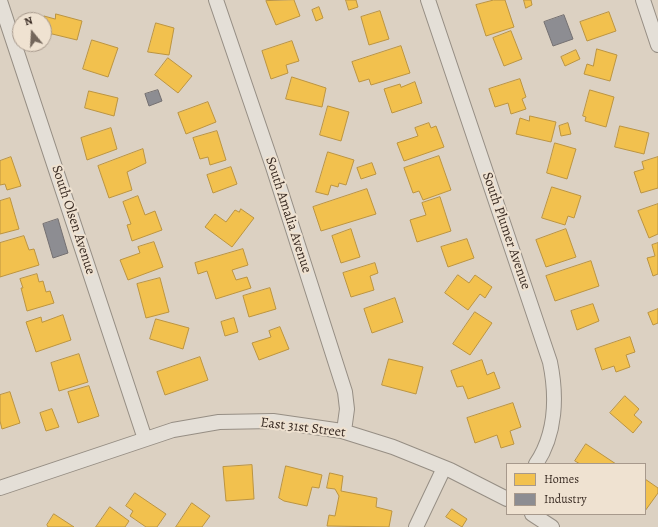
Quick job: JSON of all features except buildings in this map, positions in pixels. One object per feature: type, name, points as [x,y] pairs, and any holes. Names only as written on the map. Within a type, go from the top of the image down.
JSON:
[{"type":"street","name":"South Amalia Avenue","points":[[216,0],[273,167],[345,392],[348,409],[344,431]]},
{"type":"street","name":"South Plumer Avenue","points":[[428,0],[554,380],[555,404],[550,430],[536,463]]},
{"type":"street","points":[[643,0],[658,45]]},
{"type":"street","name":"South Olsen Avenue","points":[[0,1],[145,439]]},
{"type":"street","name":"East 31st Street","points":[[0,488],[173,430],[218,422],[273,421],[344,431],[393,447],[444,468],[506,499]]},
{"type":"street","points":[[416,527],[444,468]]},
{"type":"street","points":[[534,515],[552,527]]}]
